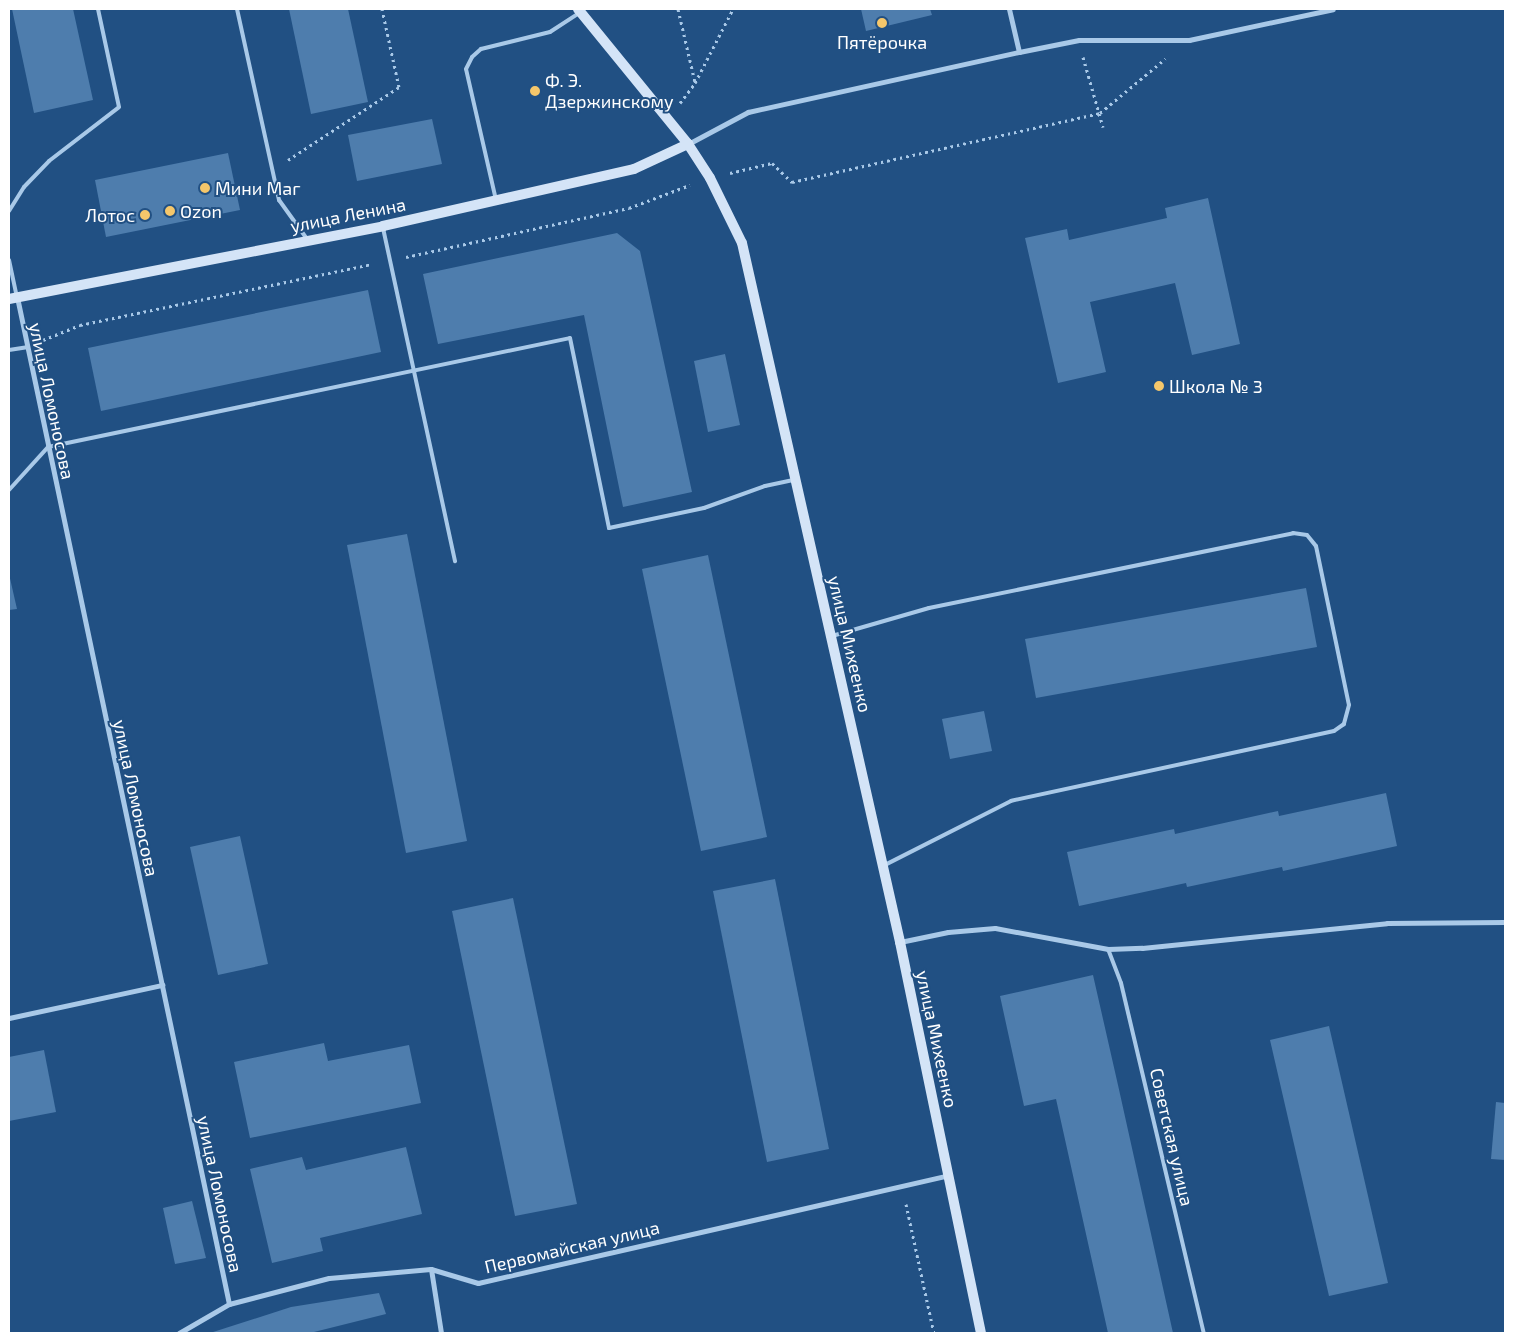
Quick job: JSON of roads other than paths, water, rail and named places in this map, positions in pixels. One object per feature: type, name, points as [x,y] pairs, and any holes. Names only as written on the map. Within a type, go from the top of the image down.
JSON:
[{"type":"street","points":[[1008,9],[1019,52]]},
{"type":"street","points":[[688,144],[748,112],[1019,52],[1079,40],[1188,40],[1333,9]]},
{"type":"street","name":"улица Михеенко","points":[[579,10],[670,118],[710,178],[742,243],[900,942],[981,1333]]},
{"type":"street","name":"улица Ленина","points":[[13,298],[307,239],[383,226],[634,169],[688,144]]},
{"type":"street","name":"улица Ломоносова","points":[[13,298],[27,347],[229,1304]]},
{"type":"street","points":[[900,942],[948,932],[994,928],[1108,949],[1387,923],[1505,922]]},
{"type":"street","points":[[9,1018],[162,985]]},
{"type":"street","name":"Первомайская улица","points":[[179,1333],[229,1304],[329,1278],[431,1269],[478,1282],[949,1175]]},
{"type":"street","points":[[431,1269],[441,1333]]},
{"type":"lane","points":[[9,211],[24,187],[49,161],[119,107],[98,9]]},
{"type":"lane","points":[[237,9],[279,200],[307,239]]},
{"type":"lane","points":[[496,200],[466,70],[472,56],[481,49],[550,32],[579,10]]},
{"type":"lane","points":[[383,226],[455,561]]},
{"type":"lane","points":[[9,260],[13,298]]},
{"type":"lane","points":[[9,490],[48,447],[414,368],[570,338],[609,528],[704,508],[765,486],[796,480]]},
{"type":"lane","points":[[9,350],[27,347]]},
{"type":"lane","points":[[832,636],[929,608],[1293,533],[1307,535],[1316,546],[1348,705],[1344,724],[1334,731],[1011,801],[883,866]]},
{"type":"lane","name":"Советская улица","points":[[1108,949],[1122,983],[1204,1333]]},
{"type":"place","name":"Пятёрочка","points":[[882,23]]},
{"type":"place","name":"Ф. Э. Дзержинскому","points":[[535,91]]},
{"type":"place","name":"Мини Маг","points":[[205,188]]},
{"type":"place","name":"Ozon","points":[[170,211]]},
{"type":"place","name":"Лотос","points":[[145,215]]},
{"type":"place","name":"Школа № 3","points":[[1159,386]]}]
